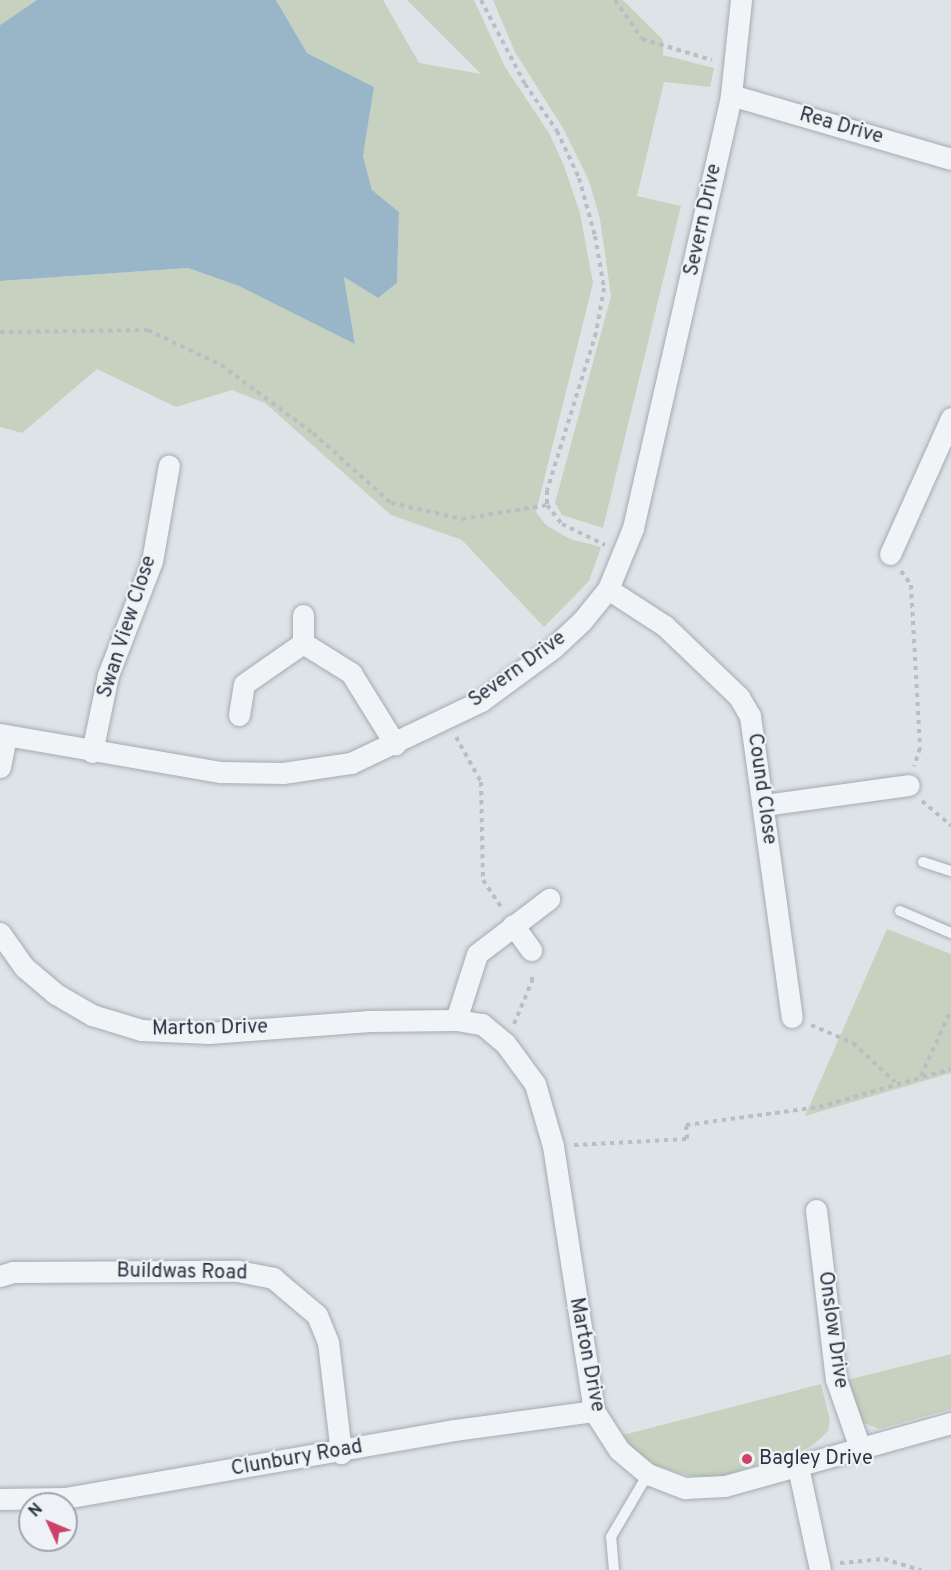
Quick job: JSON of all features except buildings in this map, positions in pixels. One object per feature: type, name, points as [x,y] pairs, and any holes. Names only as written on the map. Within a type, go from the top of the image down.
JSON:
[{"type":"street","name":"Severn Drive","points":[[3,735],[92,752],[221,772],[283,773],[351,763],[447,719],[481,700],[553,648],[608,589],[624,554],[731,95],[736,66],[741,0]]},
{"type":"street","name":"Rea Drive","points":[[731,95],[951,159]]},
{"type":"street","points":[[890,554],[951,418]]},
{"type":"street","name":"Swan View Close","points":[[92,752],[108,675],[152,561],[169,465]]},
{"type":"street","name":"Cound Close","points":[[608,589],[665,626],[739,697],[750,716],[765,805],[792,1017]]},
{"type":"street","points":[[303,615],[303,643]]},
{"type":"street","points":[[239,715],[244,684],[303,643]]},
{"type":"street","points":[[303,643],[351,673],[395,744]]},
{"type":"street","points":[[0,767],[3,735]]},
{"type":"street","points":[[765,805],[909,784]]},
{"type":"street","points":[[456,1020],[477,954],[549,899]]},
{"type":"street","points":[[513,925],[531,950]]},
{"type":"street","name":"Marton Drive","points":[[0,933],[24,967],[56,994],[92,1015],[141,1030],[209,1033],[370,1021],[456,1020],[482,1024],[506,1044],[535,1084],[553,1146],[594,1411],[619,1450],[648,1474],[685,1488],[724,1486],[951,1423]]},
{"type":"street","name":"Onslow Drive","points":[[816,1210],[836,1379],[860,1448]]},
{"type":"street","name":"Buildwas Road","points":[[0,1276],[13,1272],[238,1271],[273,1278],[317,1315],[328,1342],[341,1453]]},
{"type":"street","name":"Clunbury Road","points":[[0,1499],[65,1498],[341,1453],[455,1430],[594,1411]]},
{"type":"street","points":[[798,1467],[819,1567]]},
{"type":"lane","points":[[923,862],[951,871]]},
{"type":"lane","points":[[900,911],[951,933]]},
{"type":"lane","points":[[614,1570],[611,1537],[648,1474]]},
{"type":"path","points":[[481,0],[525,84],[557,130],[579,178],[595,236],[604,288],[596,333],[547,490],[547,505],[562,524],[624,554]]},
{"type":"path","points":[[615,0],[642,39],[665,49],[736,66]]},
{"type":"path","points":[[0,332],[148,330],[221,365],[313,433],[391,503],[462,519],[547,505]]},
{"type":"path","points":[[890,554],[911,585],[920,748],[909,784],[930,810],[951,825]]},
{"type":"path","points":[[447,719],[481,782],[483,880],[513,925]]},
{"type":"path","points":[[506,1044],[532,981],[531,950]]},
{"type":"path","points":[[920,1076],[951,1010]]},
{"type":"path","points":[[792,1017],[853,1043],[896,1082]]},
{"type":"path","points":[[553,1146],[687,1139],[686,1125],[819,1107],[896,1082],[951,1069]]},
{"type":"path","points":[[819,1567],[884,1558],[921,1570]]},
{"type":"green space","points":[[0,0],[37,0],[0,25]]},
{"type":"green space","points":[[276,0],[383,0],[419,63],[481,74],[407,0],[474,0],[505,67],[549,133],[564,166],[580,213],[593,283],[536,512],[546,525],[570,539],[601,547],[589,581],[544,627],[462,540],[391,515],[265,403],[232,390],[176,407],[97,369],[22,433],[0,427],[0,281],[188,268],[239,286],[355,343],[344,277],[378,298],[397,283],[399,212],[372,190],[363,156],[374,87],[307,53]]},
{"type":"green space","points":[[493,0],[623,0],[663,40],[663,55],[714,68],[710,87],[664,82],[637,196],[681,206],[603,528],[562,515],[555,503],[611,296],[600,219],[589,181],[563,128],[515,52]]},
{"type":"green space","points":[[887,929],[951,954],[951,1073],[805,1116]]},
{"type":"green space","points":[[951,1354],[951,1409],[879,1429],[859,1421],[843,1381]]},
{"type":"green space","points":[[821,1384],[830,1420],[828,1431],[820,1439],[808,1448],[722,1477],[691,1476],[654,1465],[636,1452],[623,1435]]},
{"type":"water","points":[[37,0],[276,0],[307,53],[374,87],[363,156],[372,190],[399,212],[397,283],[378,298],[344,277],[355,344],[239,286],[188,268],[0,281],[0,25]]},
{"type":"place","name":"Bagley Drive","points":[[747,1459]]}]
